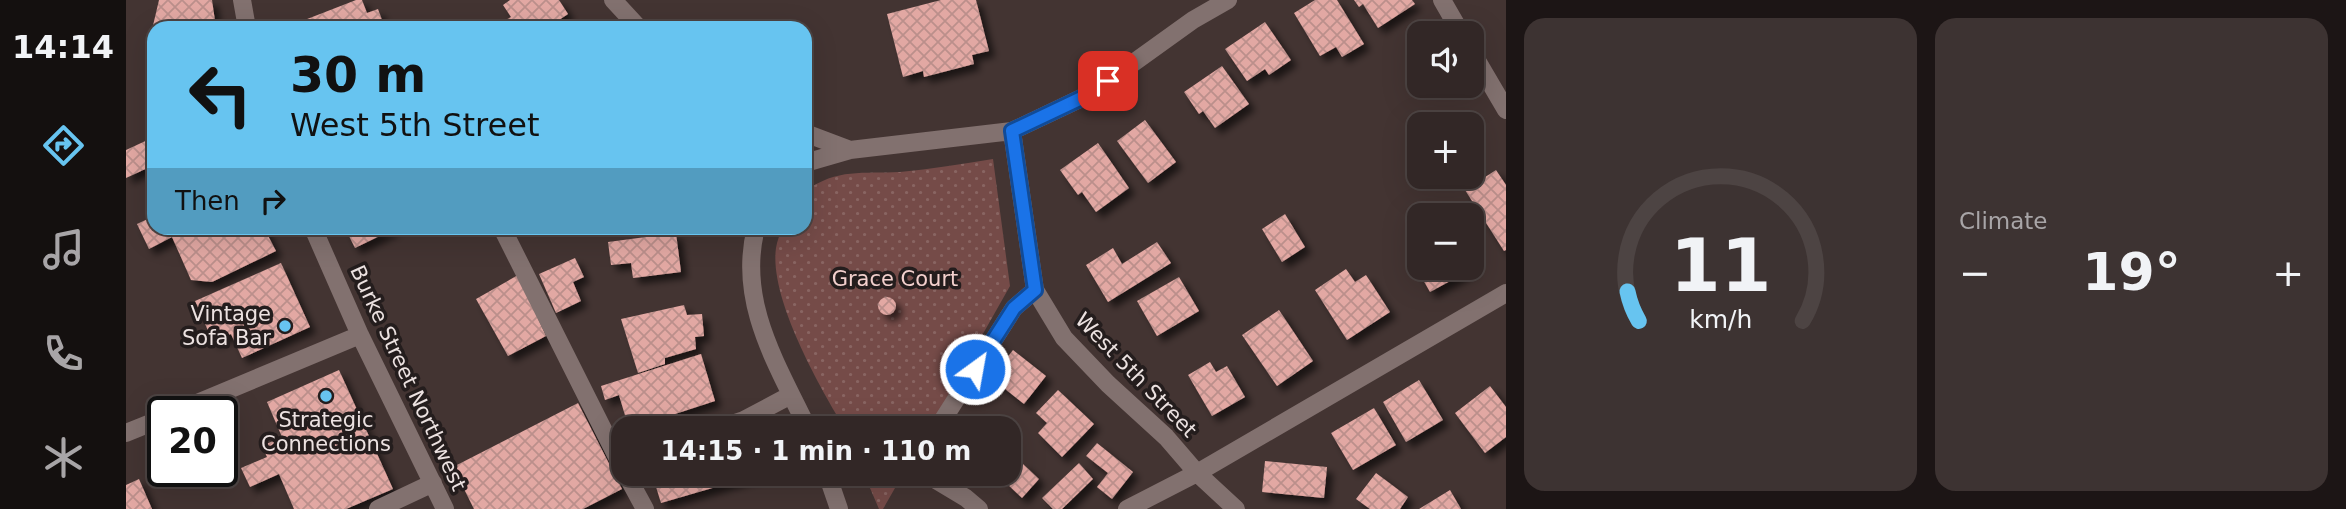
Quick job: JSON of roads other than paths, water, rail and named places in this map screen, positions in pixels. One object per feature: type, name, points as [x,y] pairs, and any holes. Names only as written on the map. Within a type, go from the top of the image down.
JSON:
[{"type":"street","points":[[242,0],[246,21]]},
{"type":"street","points":[[613,0],[632,21]]},
{"type":"street","points":[[1193,20],[1194,0]]},
{"type":"street","points":[[812,161],[850,150],[1012,131],[1090,94],[1193,20],[1228,0]]},
{"type":"street","points":[[1442,0],[1454,21]]},
{"type":"street","points":[[1484,72],[1506,110]]},
{"type":"street","name":"West 5th Street","points":[[1012,131],[1035,290],[1064,338],[1236,509]]},
{"type":"street","points":[[812,136],[850,150]]},
{"type":"street","name":"Burke Street Northwest","points":[[316,235],[360,335],[445,509]]},
{"type":"street","points":[[506,235],[611,442]]},
{"type":"street","points":[[752,235],[750,278],[757,315],[770,350],[802,416]]},
{"type":"street","points":[[945,416],[1014,308],[1035,290]]},
{"type":"street","points":[[1127,509],[1198,473],[1506,293]]},
{"type":"street","points":[[214,396],[360,335]]},
{"type":"street","points":[[752,416],[792,395]]},
{"type":"street","points":[[126,433],[147,424]]},
{"type":"street","points":[[378,509],[433,483]]},
{"type":"street","points":[[633,486],[645,509]]},
{"type":"street","points":[[831,486],[839,509]]},
{"type":"street","points":[[946,486],[979,509]]},
{"type":"street","points":[[1158,509],[1165,489]]},
{"type":"place","name":"Vintage Sofa Bar","points":[[285,326]]},
{"type":"place","name":"Strategic Connections","points":[[326,396]]},
{"type":"park label","name":"Grace Court","points":[[895,279]]}]
